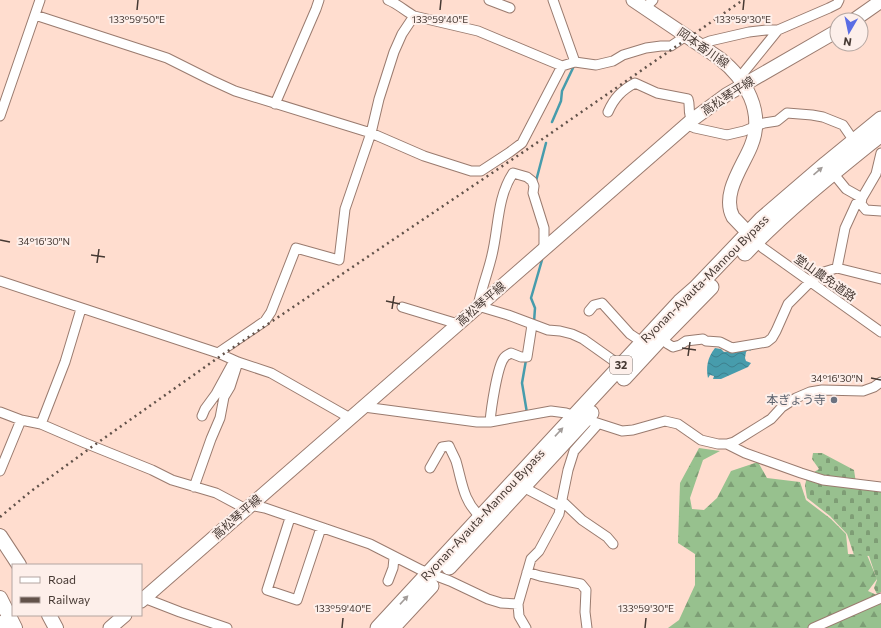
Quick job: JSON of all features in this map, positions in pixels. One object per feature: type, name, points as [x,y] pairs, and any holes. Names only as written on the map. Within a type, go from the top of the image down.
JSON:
[{"type":"highway","name":"Ryonan-Ayauta-Mannou Bypass","points":[[378,628],[524,487],[752,238],[762,219],[881,119]]},
{"type":"highway","name":"Ryonan-Ayauta-Mannou Bypass","points":[[392,628],[481,517],[586,420],[621,366],[680,302],[752,238],[880,136]]},
{"type":"main road","name":"岡本香川線","points":[[633,0],[649,4],[686,36],[731,67],[742,81],[755,108],[756,126],[752,144],[734,181],[731,204],[733,217],[752,238]]},
{"type":"main road","points":[[865,12],[881,1]]},
{"type":"main road","name":"高松琴平線","points":[[142,600],[690,122],[742,81],[829,35]]},
{"type":"main road","points":[[0,536],[18,564]]},
{"type":"main road","points":[[0,550],[12,568]]},
{"type":"main road","points":[[0,586],[12,608]]},
{"type":"main road","points":[[0,598],[14,628]]},
{"type":"main road","points":[[17,616],[23,628]]},
{"type":"main road","points":[[41,616],[48,628]]},
{"type":"main road","points":[[50,616],[56,628]]},
{"type":"main road","points":[[110,628],[124,616]]},
{"type":"main road","points":[[0,623],[3,628]]},
{"type":"street","points":[[0,116],[40,0]]},
{"type":"street","points":[[275,104],[319,0]]},
{"type":"street","points":[[490,0],[510,8]]},
{"type":"street","points":[[553,0],[575,62]]},
{"type":"street","points":[[700,45],[710,41],[749,32],[778,30],[829,8],[837,4],[839,0]]},
{"type":"street","points":[[394,1],[405,11],[414,16],[478,31],[562,66],[575,62],[596,65],[613,61],[646,48],[671,46],[686,36]]},
{"type":"street","points":[[35,15],[167,58],[235,91],[371,133],[424,156],[471,171],[481,171],[522,143],[562,66]]},
{"type":"street","points":[[218,353],[265,321],[271,312],[296,248],[340,260],[345,209],[371,133],[379,99],[394,52],[402,34],[414,16]]},
{"type":"street","points":[[742,81],[778,30]]},
{"type":"street","points":[[608,112],[616,96],[627,87],[635,83],[657,93],[688,99],[690,104],[688,113],[690,122],[695,128],[727,135],[744,131],[764,123],[777,122],[787,113],[812,115],[823,117],[843,125],[854,141]]},
{"type":"street","points":[[837,268],[845,228],[856,204],[862,198],[876,174],[881,153]]},
{"type":"street","points":[[544,250],[544,228],[533,193],[534,186],[532,181],[527,177],[513,173],[507,183],[499,209],[492,258],[478,306],[508,315],[532,325],[548,330],[566,333],[583,339],[621,366]]},
{"type":"street","points":[[833,173],[846,189],[862,198]]},
{"type":"street","points":[[862,198],[861,204],[866,210],[881,212]]},
{"type":"street","name":"堂山農免道路","points":[[752,238],[763,248],[881,332]]},
{"type":"street","points":[[589,311],[594,305],[602,303],[630,334],[642,342],[661,338],[673,347],[680,345],[686,340],[703,339],[706,341],[720,342],[732,348],[767,342],[772,338],[788,304],[810,282],[824,272],[837,268],[881,279]]},
{"type":"street","points":[[0,281],[218,353],[271,373],[350,418]]},
{"type":"street","points":[[402,307],[458,324]]},
{"type":"street","points":[[41,424],[65,362],[81,309]]},
{"type":"street","points":[[490,422],[490,412],[504,357],[511,353],[521,357],[527,357],[532,325]]},
{"type":"street","points":[[202,416],[236,361]]},
{"type":"street","points":[[194,487],[220,418],[224,397],[230,387],[236,361]]},
{"type":"street","points":[[364,407],[477,422],[490,422],[551,411],[622,431],[633,430],[665,421],[678,424],[702,440],[718,444],[727,444],[734,442],[771,419],[782,407],[796,398],[810,392],[822,390],[863,391],[874,387],[881,382]]},
{"type":"street","points":[[0,412],[21,420],[41,424],[157,472],[166,478],[216,494],[248,507],[264,508],[370,544],[394,558],[494,601],[518,604]]},
{"type":"street","points":[[0,472],[21,420]]},
{"type":"street","points":[[526,628],[519,616],[518,604],[531,559],[539,551],[559,514],[568,470],[586,420]]},
{"type":"street","points":[[727,444],[745,453],[801,474],[823,480],[881,487]]},
{"type":"street","points":[[430,468],[442,447],[449,446],[455,460],[464,492],[472,508],[481,517]]},
{"type":"street","points":[[524,487],[561,504],[607,537],[613,544]]},
{"type":"street","points":[[290,518],[267,590],[297,600],[321,528]]},
{"type":"street","points":[[388,581],[393,568],[394,558]]},
{"type":"street","points":[[528,572],[540,576],[581,584],[586,590],[585,612],[587,628]]},
{"type":"street","points":[[813,628],[881,598]]},
{"type":"street","points":[[142,600],[227,628]]},
{"type":"green space","points":[[699,448],[720,451],[703,460],[690,498],[692,509],[704,510],[717,498],[731,471],[758,462],[767,478],[800,482],[806,500],[831,519],[846,534],[848,554],[867,555],[877,579],[868,591],[881,597],[881,628],[668,628],[679,620],[695,585],[695,554],[678,543],[680,483]]},
{"type":"green space","points":[[813,453],[822,453],[854,470],[856,483],[811,474],[819,469],[812,459]]},
{"type":"green space","points":[[807,476],[881,490],[881,592],[877,594],[874,588],[877,580],[869,556],[854,555],[847,534],[830,516],[807,498],[805,486]]},
{"type":"water","points":[[715,348],[721,349],[724,352],[749,348],[751,351],[748,350],[746,352],[745,358],[746,361],[751,363],[748,367],[721,379],[713,379],[714,376],[710,375],[708,378],[708,363]]},
{"type":"waterway","points":[[552,122],[561,101],[562,91],[573,68]]},
{"type":"waterway","points":[[536,181],[546,143]]},
{"type":"waterway","points":[[534,322],[535,308],[531,298],[542,260]]},
{"type":"waterway","points":[[526,360],[522,383],[527,413]]},
{"type":"railway","points":[[0,517],[30,492],[93,446],[222,355],[544,138],[743,0]]},
{"type":"place","name":"本ぎょう寺","points":[[834,400]]}]
